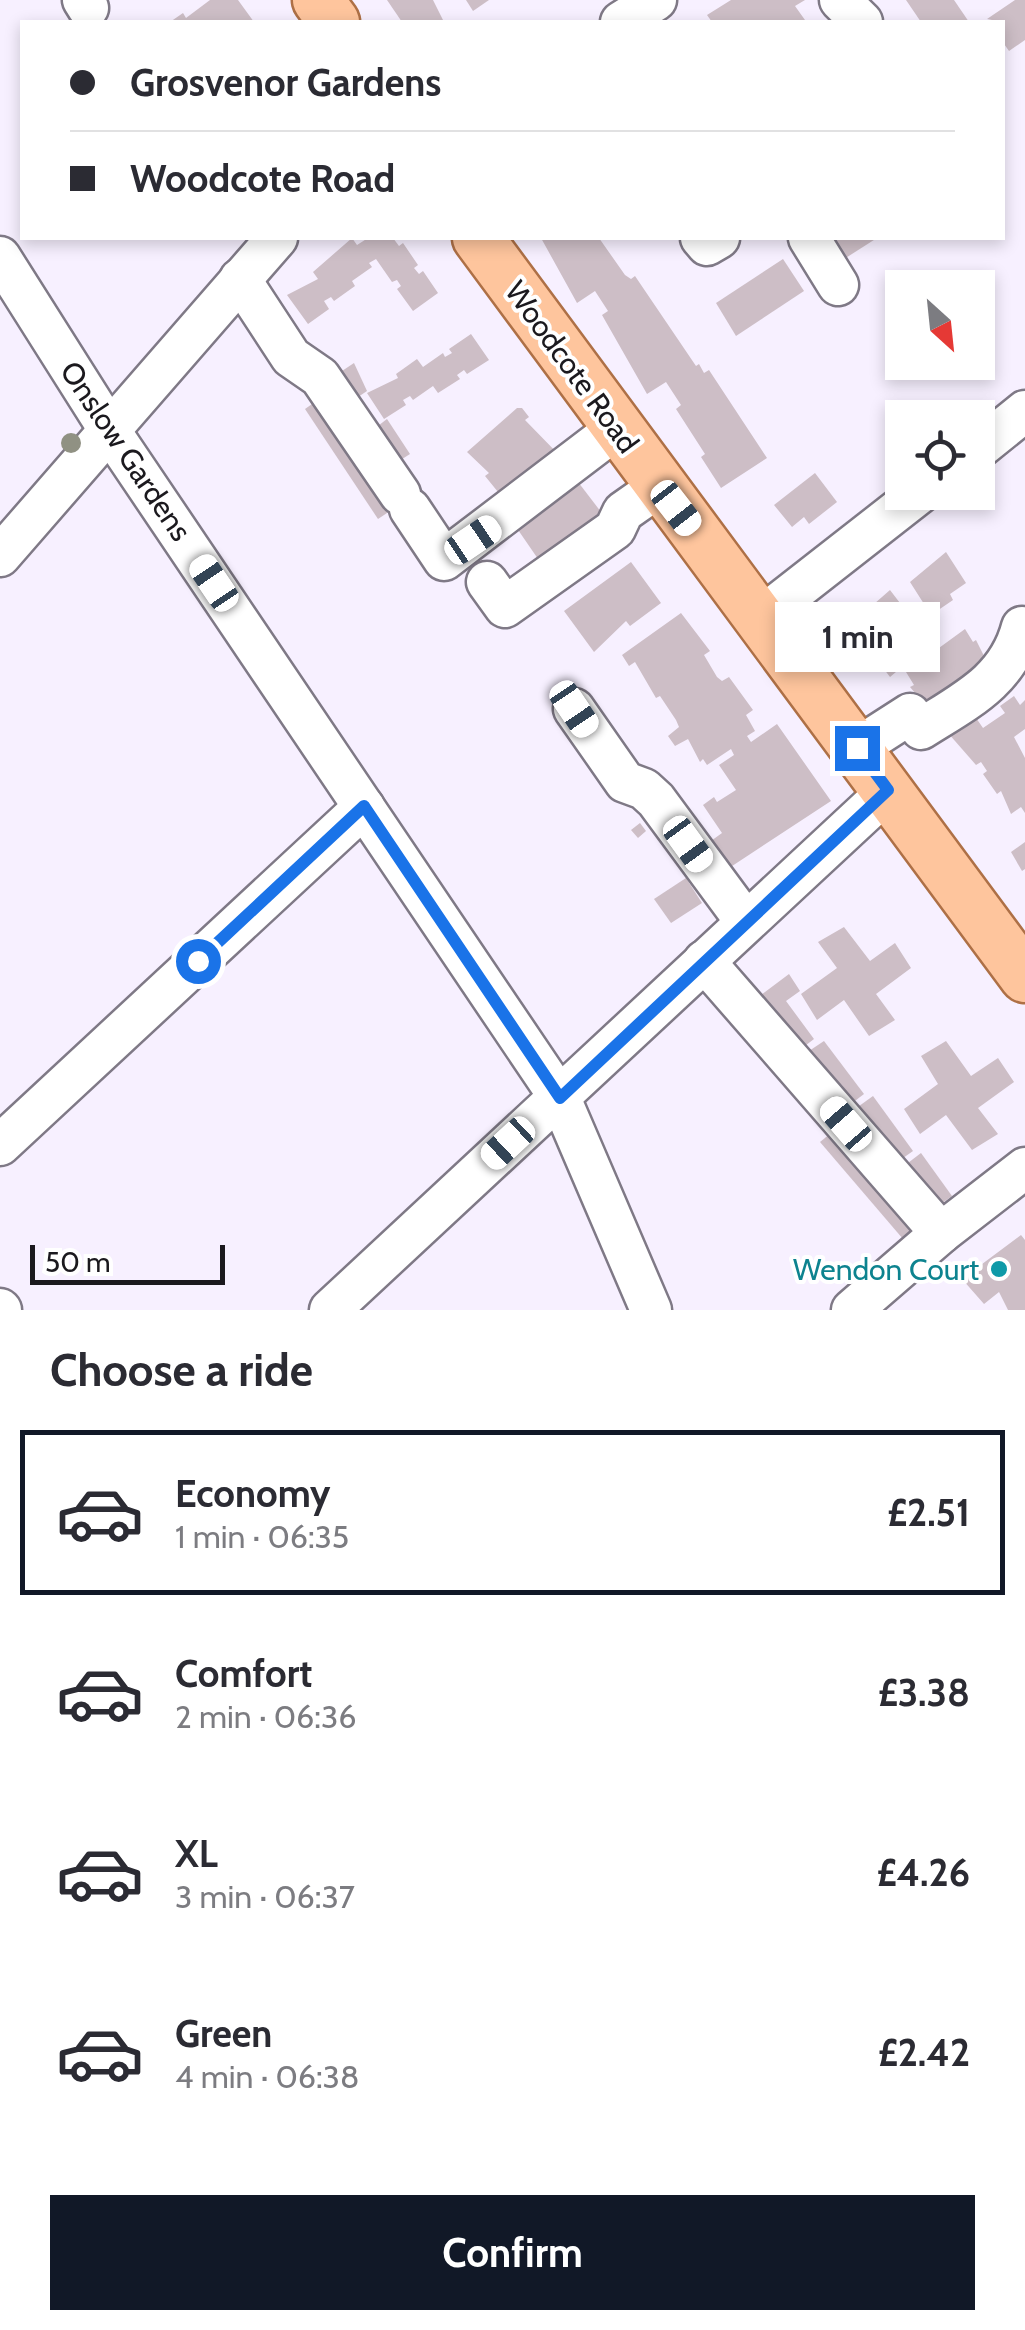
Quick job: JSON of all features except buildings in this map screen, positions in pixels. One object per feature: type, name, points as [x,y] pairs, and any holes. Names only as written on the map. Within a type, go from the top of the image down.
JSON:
[{"type":"main road","name":"Woodcote Road","points":[[479,240],[1025,978]]},
{"type":"street","points":[[624,20],[656,0]]},
{"type":"street","points":[[840,0],[860,20]]},
{"type":"street","points":[[810,240],[838,285]]},
{"type":"street","points":[[252,254],[291,357],[320,377],[444,560],[616,429]]},
{"type":"street","points":[[0,556],[110,431],[252,254]]},
{"type":"street","name":"Onslow Gardens","points":[[0,258],[110,431],[560,1098],[651,1310]]},
{"type":"street","points":[[995,435],[1025,411]]},
{"type":"street","points":[[487,582],[505,607],[616,530],[623,512],[660,486]]},
{"type":"street","points":[[760,618],[899,510]]},
{"type":"street","points":[[857,748],[910,714],[921,729],[985,688],[1008,664],[1022,627]]},
{"type":"street","points":[[574,709],[625,782],[644,789],[656,800],[746,922]]},
{"type":"street","points":[[330,1310],[888,790]]},
{"type":"street","points":[[0,1145],[364,806]]},
{"type":"street","points":[[704,961],[941,1233]]},
{"type":"street","points":[[852,1310],[941,1233],[1025,1168]]},
{"type":"place","name":"Wendon Court","points":[[999,1269]]},
{"type":"route","points":[[198,961],[364,806],[560,1098],[888,790],[857,748]]}]
